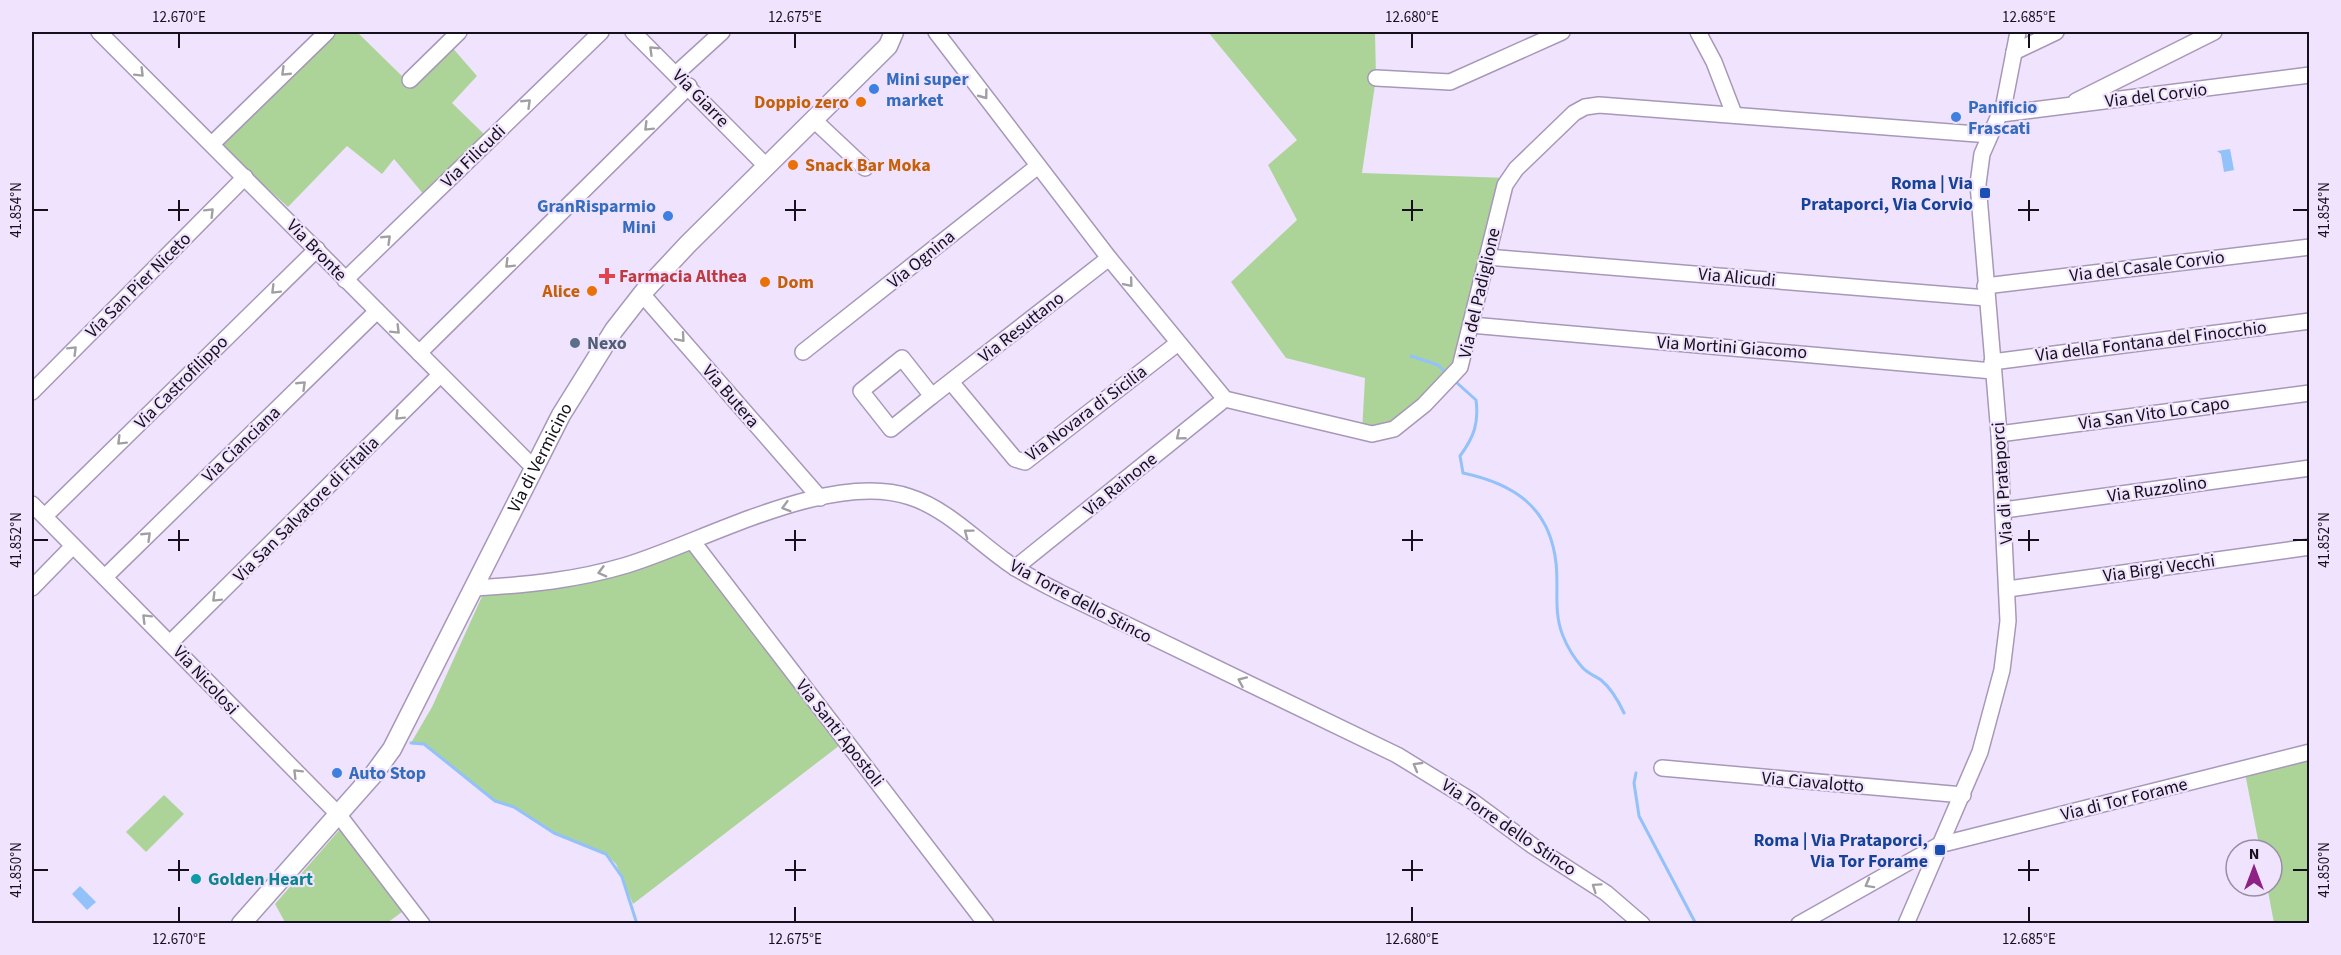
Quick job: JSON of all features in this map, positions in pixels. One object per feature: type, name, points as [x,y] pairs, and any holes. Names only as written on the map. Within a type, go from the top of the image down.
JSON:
[{"type":"main road","name":"Via di Vermicino","points":[[241,924],[373,775],[395,744],[534,468],[588,370],[642,294],[694,238],[815,121],[891,39]]},
{"type":"street","name":"Via Bronte","points":[[99,32],[534,468]]},
{"type":"street","points":[[212,144],[327,32]]},
{"type":"street","points":[[410,80],[459,32]]},
{"type":"street","name":"Via Filicudi","points":[[345,280],[601,32]]},
{"type":"street","name":"Via Giarre","points":[[633,32],[677,73],[767,167]]},
{"type":"street","points":[[677,73],[722,32]]},
{"type":"street","points":[[891,39],[901,32]]},
{"type":"street","points":[[936,32],[1109,258],[1225,399]]},
{"type":"street","points":[[1376,78],[1450,82],[1562,32]]},
{"type":"street","points":[[1698,32],[1714,62],[1734,114]]},
{"type":"street","name":"Via di Prataporci","points":[[1906,924],[1963,795],[1984,738],[2002,670],[2008,621],[2008,589],[1999,434],[1978,184],[1980,160],[2001,114],[2018,32]]},
{"type":"street","points":[[2014,52],[2056,32]]},
{"type":"street","points":[[2066,106],[2214,32]]},
{"type":"street","name":"Via del Corvio","points":[[2001,114],[2310,75]]},
{"type":"street","points":[[418,353],[689,86]]},
{"type":"street","name":"Via del Padiglione","points":[[1225,399],[1366,433],[1388,432],[1424,405],[1455,375],[1464,358],[1503,192],[1509,177],[1581,109],[1599,105],[1990,135]]},
{"type":"street","points":[[815,121],[865,168]]},
{"type":"street","name":"Via Ognina","points":[[803,352],[1038,166]]},
{"type":"street","name":"Via San Pier Niceto","points":[[32,392],[245,177]]},
{"type":"street","name":"Via del Casale Corvio","points":[[1986,292],[2310,247]]},
{"type":"street","name":"Via Castrofilippo","points":[[45,516],[316,249]]},
{"type":"street","name":"Via Alicudi","points":[[1487,257],[1986,292]]},
{"type":"street","name":"Via Resuttano","points":[[932,396],[902,358],[861,391],[891,429],[1109,258]]},
{"type":"street","name":"Via Butera","points":[[642,294],[820,498]]},
{"type":"street","name":"Via Cianciana","points":[[105,577],[377,311]]},
{"type":"street","name":"Via della Fontana del Finocchio","points":[[1993,366],[2310,321]]},
{"type":"street","name":"Via Mortini Giacomo","points":[[1471,324],[1993,366]]},
{"type":"street","name":"Via Novara di Sicilia","points":[[951,382],[1015,459],[1025,462],[1178,343]]},
{"type":"street","name":"Via San Salvatore di Fitalia","points":[[171,642],[440,375]]},
{"type":"street","name":"Via San Vito Lo Capo","points":[[1999,434],[2310,393]]},
{"type":"street","name":"Via Rainone","points":[[1015,568],[1225,399]]},
{"type":"street","name":"Via Ruzzolino","points":[[2004,510],[2310,468]]},
{"type":"street","name":"Via Torre dello Stinco","points":[[475,588],[531,584],[585,576],[693,542],[758,516],[820,498],[874,492],[908,496],[946,517],[1015,568],[1164,644],[1405,759],[1444,782],[1533,846],[1590,882],[1642,924]]},
{"type":"street","name":"Via Nicolosi","points":[[32,504],[171,642],[338,814],[422,924]]},
{"type":"street","name":"Via Santi Apostoli","points":[[693,542],[986,924]]},
{"type":"street","points":[[32,588],[73,546]]},
{"type":"street","name":"Via Birgi Vecchi","points":[[2008,589],[2310,547]]},
{"type":"street","name":"Via di Tor Forame","points":[[1939,845],[2310,752]]},
{"type":"street","name":"Via Ciavalotto","points":[[1662,768],[1963,795]]},
{"type":"street","points":[[1799,924],[1939,845]]},
{"type":"green space","points":[[336,32],[357,32],[404,78],[444,38],[477,76],[452,103],[486,136],[425,196],[394,159],[382,174],[347,146],[288,207],[220,146]]},
{"type":"green space","points":[[1208,32],[1375,32],[1376,78],[1362,173],[1509,178],[1465,355],[1391,431],[1362,432],[1365,378],[1286,358],[1231,282],[1297,220],[1268,165],[1297,140]]},
{"type":"green space","points":[[692,545],[844,742],[633,904],[616,864],[606,854],[554,833],[514,807],[495,801],[424,744],[411,743],[432,707],[484,592],[552,589],[613,575]]},
{"type":"green space","points":[[2309,752],[2309,923],[2274,923],[2269,898],[2284,898],[2284,838],[2258,838],[2244,768]]},
{"type":"green space","points":[[164,795],[184,814],[146,852],[126,832]]},
{"type":"green space","points":[[341,828],[406,909],[387,923],[286,924],[275,904]]},
{"type":"water","points":[[2230,149],[2234,170],[2224,172],[2221,154],[2217,151]]},
{"type":"water","points":[[80,886],[96,902],[87,910],[72,894]]},
{"type":"waterway","points":[[1411,356],[1438,365],[1447,374]]},
{"type":"waterway","points":[[1456,382],[1476,400],[1477,408],[1474,430],[1460,456],[1463,473],[1499,484],[1514,492],[1538,513],[1546,527],[1556,563],[1558,618],[1563,636],[1579,664],[1608,687],[1624,713]]},
{"type":"waterway","points":[[411,743],[424,744],[495,801],[514,807],[554,833],[606,854],[622,877],[637,924]]},
{"type":"waterway","points":[[1636,773],[1634,783],[1639,816],[1696,924]]},
{"type":"place","name":"Mini super market","points":[[874,89]]},
{"type":"place","name":"Doppio zero","points":[[861,102]]},
{"type":"place","name":"Panificio Frascati","points":[[1956,117]]},
{"type":"place","name":"Snack Bar Moka","points":[[793,165]]},
{"type":"place","name":"Roma | Via Prataporci, Via Corvio","points":[[1985,193]]},
{"type":"place","name":"GranRisparmio Mini","points":[[668,216]]},
{"type":"place","name":"Farmacia Althea","points":[[607,276]]},
{"type":"place","name":"Dom","points":[[765,282]]},
{"type":"place","name":"Alice","points":[[592,291]]},
{"type":"place","name":"Nexo","points":[[575,343]]},
{"type":"place","name":"Auto Stop","points":[[337,773]]},
{"type":"place","name":"Roma | Via Prataporci, Via Tor Forame","points":[[1940,850]]},
{"type":"place","name":"Golden Heart","points":[[196,879]]}]
